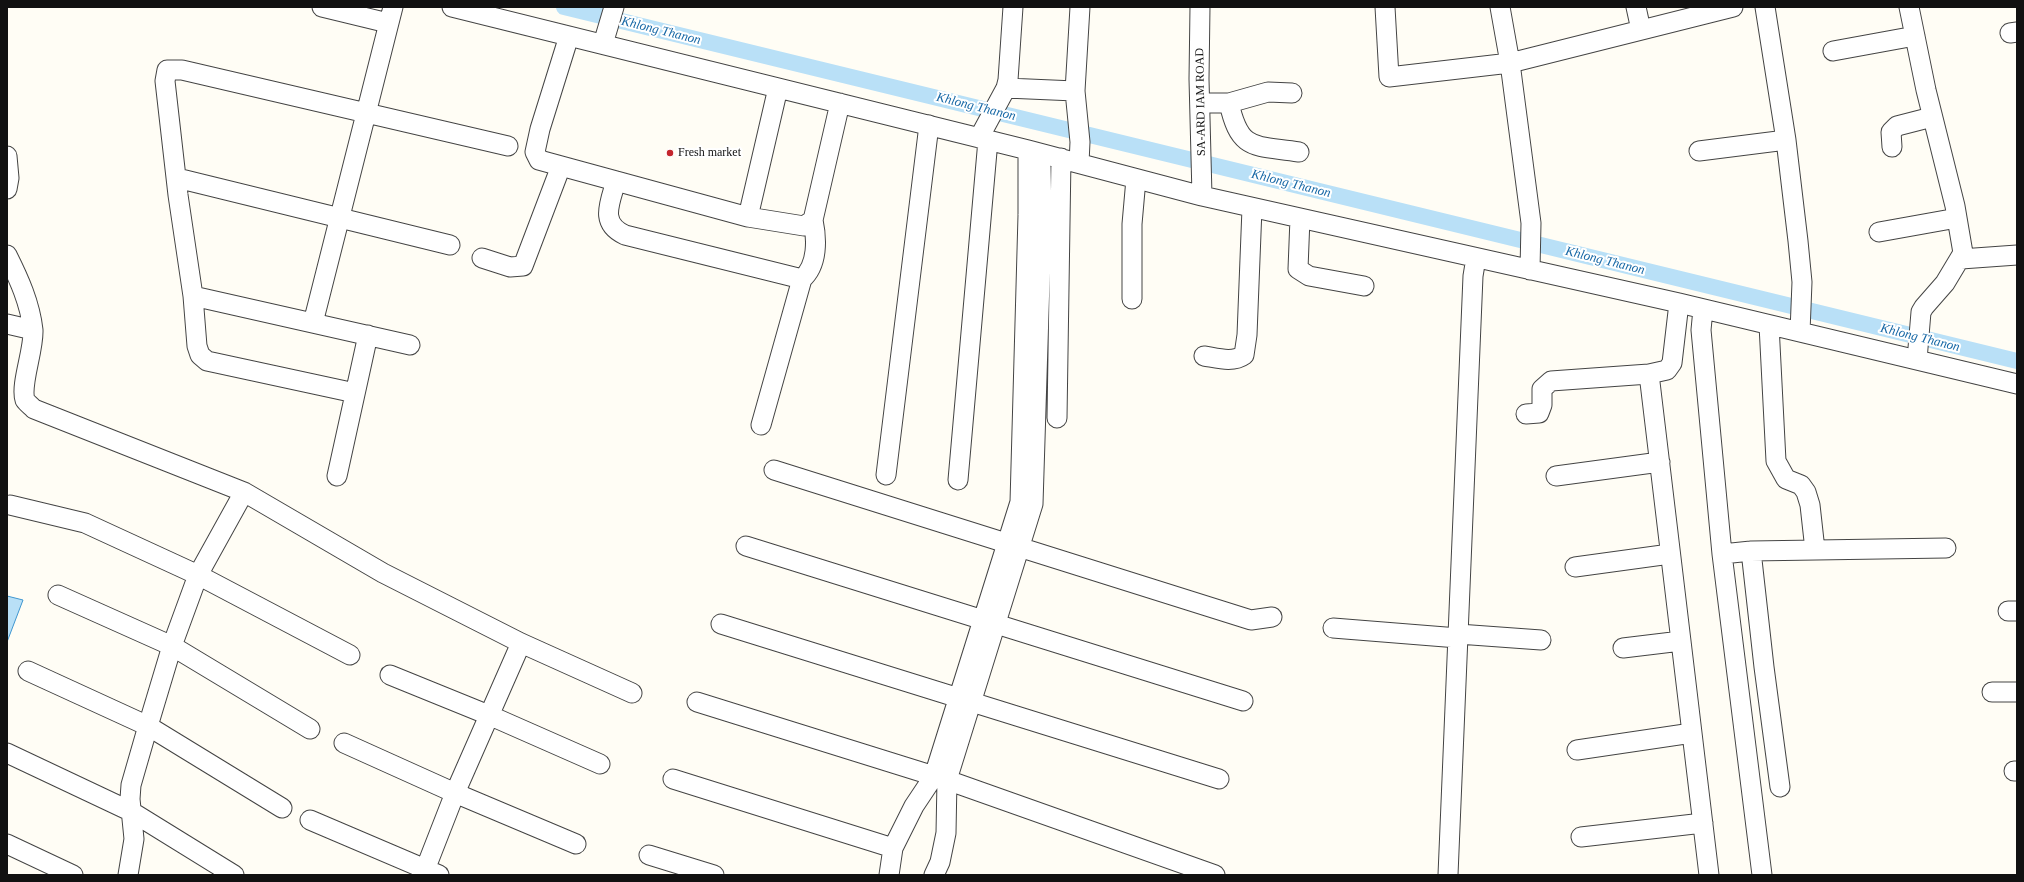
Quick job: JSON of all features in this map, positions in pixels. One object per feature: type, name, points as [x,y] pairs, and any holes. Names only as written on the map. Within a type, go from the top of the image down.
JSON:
[{"type":"street","points":[[313,323],[390,15],[322,7]]},
{"type":"street","points":[[452,7],[569,36],[605,38],[778,88],[930,125],[985,133],[1035,152],[1136,179],[1202,188],[1252,208],[1476,258],[1530,263],[1678,303],[1769,325],[1800,327],[1918,353],[2017,384]]},
{"type":"street","points":[[605,38],[614,7]]},
{"type":"street","points":[[958,480],[985,133],[1008,80],[1013,7]]},
{"type":"street","points":[[1079,163],[1080,142],[1075,91],[1080,7]]},
{"type":"street","name":"SA-ARD IAM ROAD","points":[[1200,7],[1202,188]]},
{"type":"street","points":[[1385,7],[1389,77],[1510,63],[1733,7]]},
{"type":"street","points":[[1500,7],[1510,63],[1531,223],[1530,263]]},
{"type":"street","points":[[1636,7],[1641,30]]},
{"type":"street","points":[[1766,7],[1786,140],[1802,282],[1800,327]]},
{"type":"street","points":[[1909,7],[1932,117],[1957,218],[1963,253],[1961,259],[1945,283],[1921,312],[1918,353]]},
{"type":"street","points":[[569,36],[540,129],[535,152],[539,160],[748,216],[804,226],[813,220]]},
{"type":"street","points":[[1833,51],[1915,36]]},
{"type":"street","points":[[355,393],[208,361],[200,355],[196,346],[193,296],[165,81],[167,70],[182,70],[508,146]]},
{"type":"street","points":[[748,216],[778,88]]},
{"type":"street","points":[[1003,92],[1075,91]]},
{"type":"street","points":[[1201,112],[1268,92],[1292,93]]},
{"type":"street","points":[[761,425],[802,279],[809,273],[812,264],[816,237],[813,220],[840,103]]},
{"type":"street","points":[[1229,103],[1234,124],[1241,137],[1253,144],[1298,152]]},
{"type":"street","points":[[1892,147],[1891,132],[1897,126],[1932,117]]},
{"type":"street","points":[[886,475],[930,125]]},
{"type":"street","points":[[1700,151],[1786,140]]},
{"type":"street","points":[[934,875],[940,862],[946,833],[940,778],[1013,545],[1028,461],[1028,215],[1035,152]]},
{"type":"street","points":[[7,156],[9,178],[7,189]]},
{"type":"street","points":[[1057,418],[1060,158]]},
{"type":"street","points":[[482,258],[510,267],[523,266],[561,166]]},
{"type":"street","points":[[177,178],[450,246]]},
{"type":"street","points":[[1132,299],[1132,224],[1136,179]]},
{"type":"street","points":[[616,181],[608,209],[609,220],[615,231],[625,236],[802,279]]},
{"type":"street","points":[[1204,356],[1227,359],[1241,358],[1244,355],[1247,335],[1252,208]]},
{"type":"street","points":[[1300,218],[1298,269],[1310,276],[1364,286]]},
{"type":"street","points":[[1879,232],[1957,218]]},
{"type":"street","points":[[1961,259],[2017,255]]},
{"type":"street","points":[[7,256],[24,287],[33,330],[33,345],[24,387],[26,400],[34,409],[244,492],[383,573],[521,643],[632,693]]},
{"type":"street","points":[[1448,875],[1473,276],[1476,258]]},
{"type":"street","points":[[193,296],[410,345]]},
{"type":"street","points":[[1526,414],[1539,413],[1542,405],[1542,389],[1551,381],[1649,374],[1667,370],[1672,365],[1678,303]]},
{"type":"street","points":[[1703,309],[1701,330],[1722,554],[1762,875]]},
{"type":"street","points":[[7,324],[33,330]]},
{"type":"street","points":[[1769,325],[1776,461],[1786,479],[1801,485],[1806,492],[1810,504],[1815,550]]},
{"type":"street","points":[[337,476],[368,335]]},
{"type":"street","points":[[1649,374],[1709,875]]},
{"type":"street","points":[[1556,476],[1660,462]]},
{"type":"street","points":[[774,470],[1251,620],[1272,617]]},
{"type":"street","points":[[128,875],[134,839],[130,799],[131,785],[172,646],[198,575],[244,492]]},
{"type":"street","points":[[10,505],[85,522],[198,575],[350,655]]},
{"type":"street","points":[[746,546],[1243,700]]},
{"type":"street","points":[[1722,554],[1751,551],[1946,548]]},
{"type":"street","points":[[1751,551],[1764,667],[1780,787]]},
{"type":"street","points":[[1575,567],[1670,554]]},
{"type":"street","points":[[58,595],[172,646],[310,729]]},
{"type":"street","points":[[722,624],[1219,779]]},
{"type":"street","points":[[1333,628],[1541,640]]},
{"type":"street","points":[[1624,648],[1681,641]]},
{"type":"street","points":[[310,820],[429,873],[455,793],[521,643]]},
{"type":"street","points":[[28,671],[148,726],[282,808]]},
{"type":"street","points":[[390,675],[490,716],[600,764]]},
{"type":"street","points":[[1992,692],[2017,692]]},
{"type":"street","points":[[697,702],[940,778],[1215,875]]},
{"type":"street","points":[[1577,750],[1692,734]]},
{"type":"street","points":[[344,743],[455,793],[576,844]]},
{"type":"street","points":[[7,753],[132,812],[234,875]]},
{"type":"street","points":[[888,875],[893,848],[914,806],[940,778]]},
{"type":"street","points":[[673,779],[893,848]]},
{"type":"street","points":[[1581,837],[1703,823]]},
{"type":"street","points":[[7,844],[73,875]]},
{"type":"street","points":[[649,855],[714,875]]},
{"type":"water","points":[[7,596],[23,600],[7,642]]},
{"type":"waterway","name":"Khlong Thanon","points":[[564,7],[2017,361]]},
{"type":"place","name":"Fresh market","points":[[670,153]]}]
